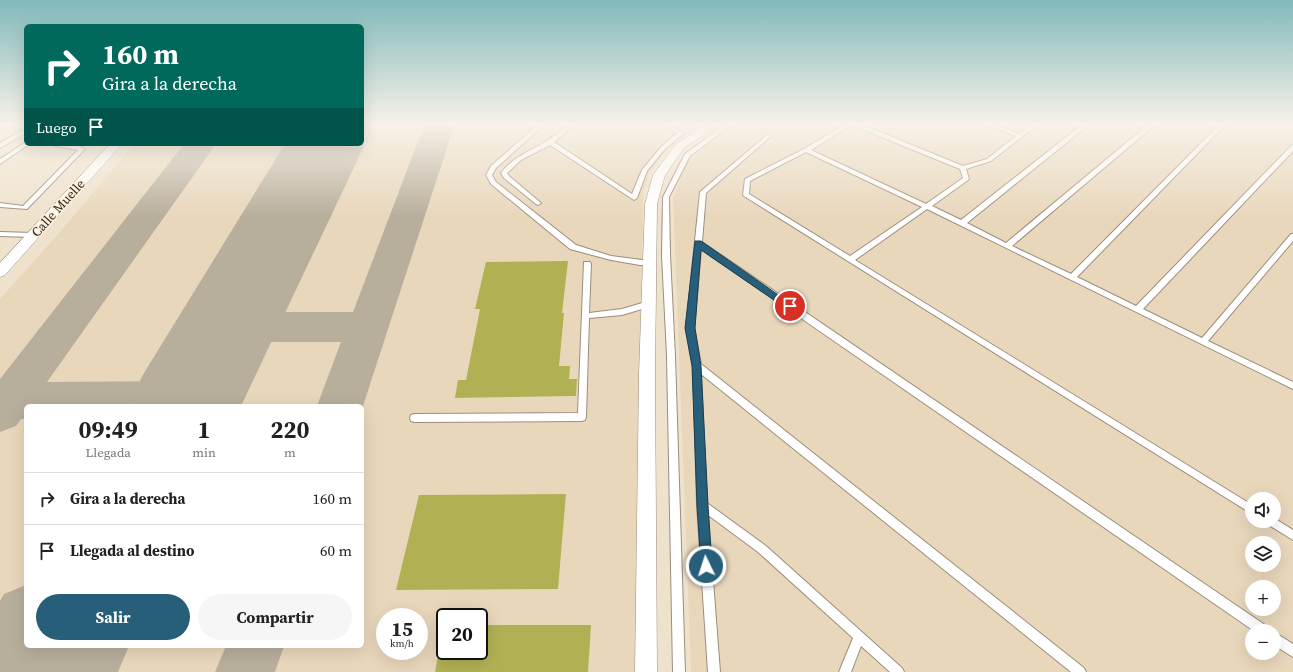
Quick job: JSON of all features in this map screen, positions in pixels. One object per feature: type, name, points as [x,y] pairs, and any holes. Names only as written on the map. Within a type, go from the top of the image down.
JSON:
[{"type":"street","name":"Calle Muelle","points":[[0,272],[107,154]]},
{"type":"street","points":[[646,672],[651,204],[659,175],[674,154]]},
{"type":"lane","points":[[0,162],[11,154]]},
{"type":"lane","points":[[0,205],[25,208],[77,154]]},
{"type":"lane","points":[[507,154],[493,167],[489,174],[493,183],[573,247],[610,259],[650,263]]},
{"type":"lane","points":[[528,154],[508,167],[504,173],[506,177],[538,203]]},
{"type":"lane","points":[[569,154],[634,198],[644,170],[658,154]]},
{"type":"lane","points":[[679,672],[671,356],[666,255],[666,197],[688,154]]},
{"type":"lane","points":[[714,672],[702,505],[697,366],[690,328],[703,192],[747,154]]},
{"type":"lane","points":[[797,154],[747,180],[746,195],[1245,506]]},
{"type":"lane","points":[[815,154],[962,223],[1293,386]]},
{"type":"lane","points":[[929,154],[963,168],[989,160],[996,154]]},
{"type":"lane","points":[[962,223],[1048,154]]},
{"type":"lane","points":[[1007,246],[1117,154]]},
{"type":"lane","points":[[1072,278],[1193,154]]},
{"type":"lane","points":[[1137,310],[1286,154]]},
{"type":"lane","points":[[850,260],[966,179],[963,168]]},
{"type":"lane","points":[[0,234],[33,235]]},
{"type":"lane","points":[[1203,342],[1293,236]]},
{"type":"lane","points":[[698,243],[1254,624]]},
{"type":"lane","points":[[414,418],[582,418],[587,264]]},
{"type":"lane","points":[[586,316],[622,312],[649,304]]},
{"type":"lane","points":[[697,366],[1080,672]]},
{"type":"lane","points":[[702,505],[762,549],[898,672]]},
{"type":"lane","points":[[1281,528],[1293,535]]},
{"type":"lane","points":[[845,672],[859,636]]},
{"type":"lane","points":[[1281,643],[1293,651]]},
{"type":"shaded area","points":[[125,154],[663,154],[650,173],[643,194],[639,672],[0,672],[0,299],[59,233]]},
{"type":"shaded area","points":[[697,154],[1293,154],[1293,672],[691,672],[673,197],[687,163]]},
{"type":"building","points":[[568,261],[562,313],[564,313],[559,366],[570,366],[569,379],[577,379],[576,396],[455,398],[458,380],[466,380],[480,309],[475,309],[486,262]]},
{"type":"building","points":[[566,494],[558,589],[396,590],[419,495]]},
{"type":"building","points":[[488,625],[591,625],[588,672],[435,672],[437,660],[488,660]]},
{"type":"taxiway","points":[[0,413],[192,154]]},
{"type":"taxiway","points":[[368,327],[429,154]]},
{"type":"taxiway","points":[[227,327],[368,327]]},
{"type":"taxiway","points":[[341,404],[368,327]]},
{"type":"taxiway","points":[[9,401],[188,399]]},
{"type":"taxiway","points":[[245,672],[254,648]]},
{"type":"runway","points":[[185,404],[319,154]]},
{"type":"runway","points":[[42,672],[55,648]]},
{"type":"route","points":[[706,566],[702,505],[697,366],[690,328],[698,243],[790,306]]}]
